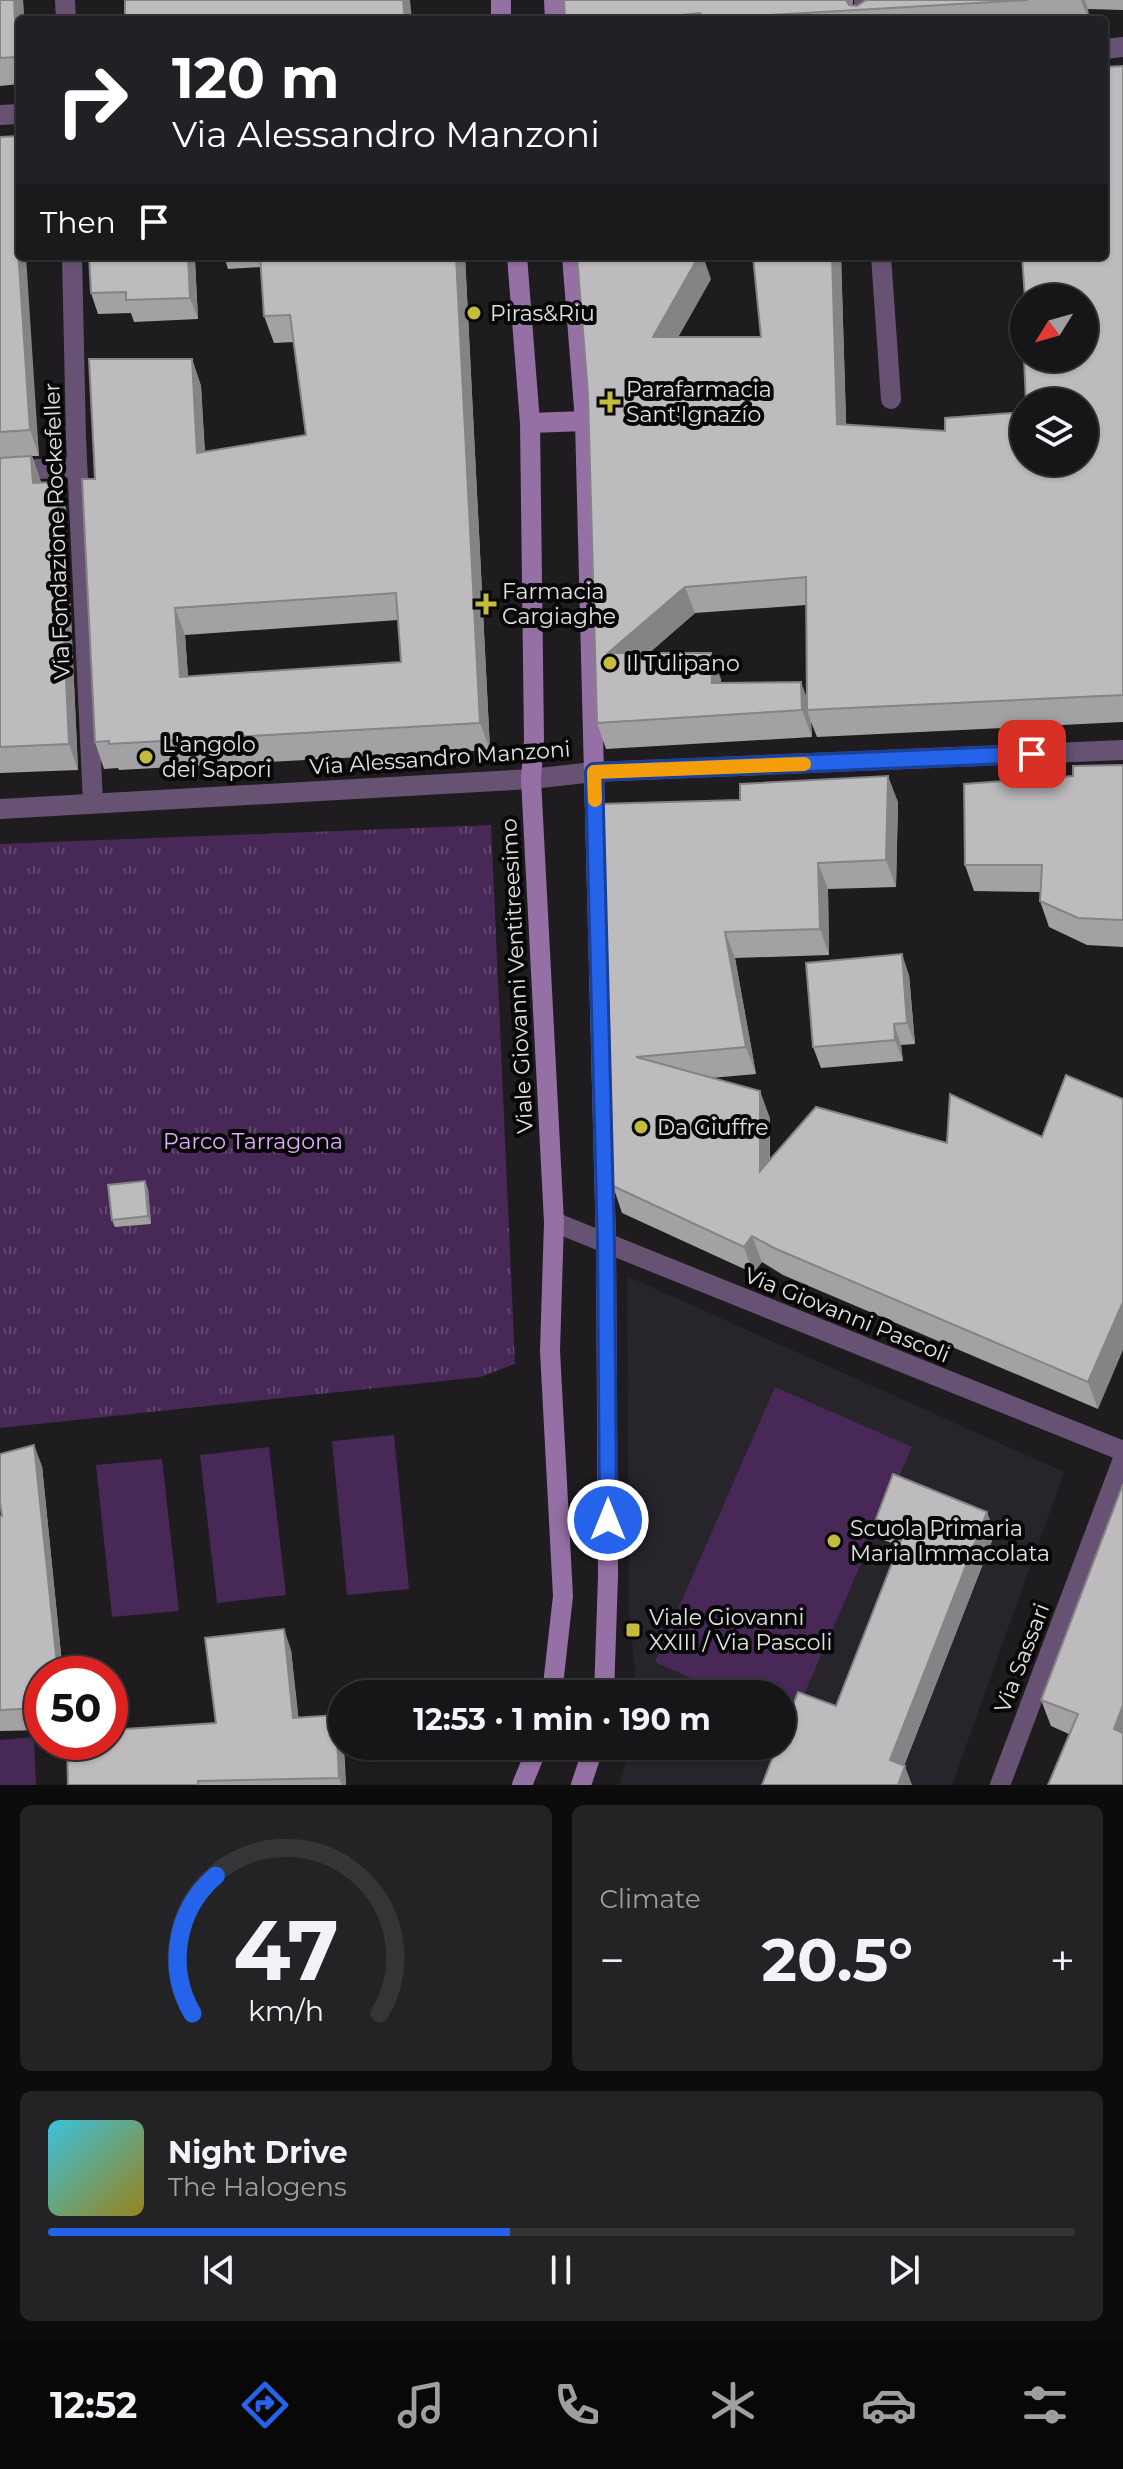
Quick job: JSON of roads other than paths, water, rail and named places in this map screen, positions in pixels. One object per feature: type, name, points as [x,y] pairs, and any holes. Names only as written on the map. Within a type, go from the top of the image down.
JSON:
[{"type":"main road","name":"Viale Giovanni Ventitreesimo","points":[[517,260],[530,423],[534,740],[531,779],[554,1222],[550,1351],[563,1596],[554,1680]]},
{"type":"main road","points":[[572,260],[585,421],[606,1244],[608,1577],[604,1680]]},
{"type":"main road","points":[[530,423],[585,421]]},
{"type":"main road","points":[[522,1785],[532,1760]]},
{"type":"main road","points":[[581,1785],[589,1760]]},
{"type":"street","name":"Via Fondazione Rockefeller","points":[[72,260],[77,467],[93,803]]},
{"type":"street","points":[[881,260],[891,399]]},
{"type":"street","points":[[0,471],[77,467]]},
{"type":"street","name":"Via Alessandro Manzoni","points":[[0,809],[531,779],[594,772],[1123,750]]},
{"type":"street","name":"Via Giovanni Pascoli","points":[[554,1222],[1123,1451]]},
{"type":"street","name":"Via Sassari","points":[[1000,1785],[1123,1459]]},
{"type":"place","name":"Piras&Riu","points":[[474,313]]},
{"type":"place","name":"Parafarmacia Sant'Ignazío","points":[[610,402]]},
{"type":"place","name":"Farmacia Cargiaghe","points":[[486,604]]},
{"type":"place","name":"Il Tulipano","points":[[610,663]]},
{"type":"place","name":"L'angolo dei Sapori","points":[[146,757]]},
{"type":"place","name":"Da Giuffre","points":[[641,1127]]},
{"type":"place","name":"Scuola Primaria Maria Immacolata","points":[[834,1541]]},
{"type":"place","name":"Viale Giovanni XXIII / Via Pascoli","points":[[633,1630]]},
{"type":"park label","name":"Parco Tarragona","points":[[253,1141]]}]
